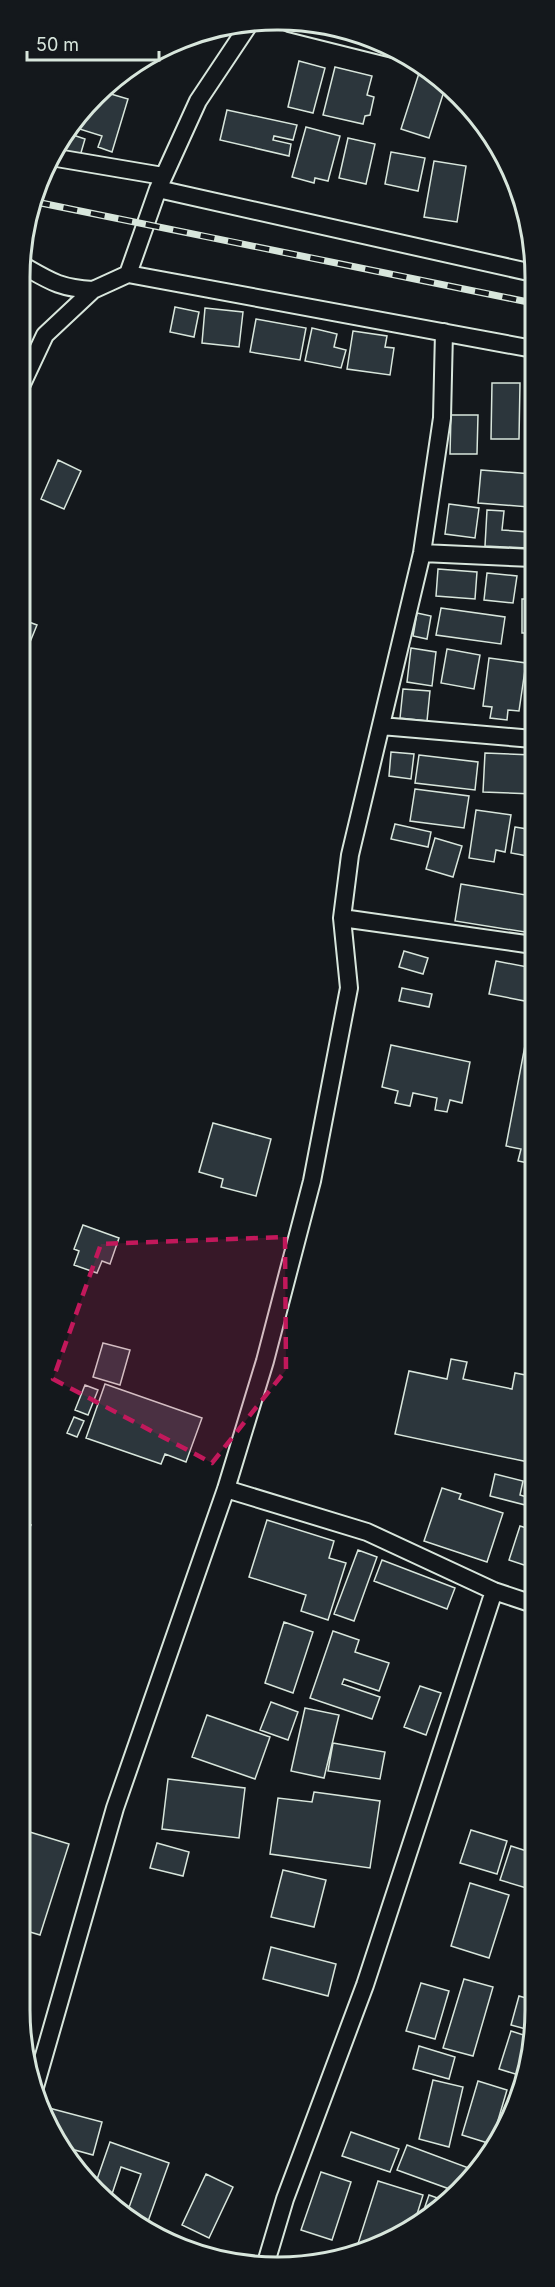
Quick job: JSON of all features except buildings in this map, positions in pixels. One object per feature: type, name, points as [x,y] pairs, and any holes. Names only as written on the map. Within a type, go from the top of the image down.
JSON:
[{"type":"street","points":[[128,274],[160,182],[198,101],[244,32]]},
{"type":"street","points":[[60,159],[525,271]]},
{"type":"street","points":[[30,270],[69,289],[93,290]]},
{"type":"street","points":[[30,367],[45,334],[93,290],[128,274],[525,347]]},
{"type":"street","points":[[38,2075],[115,1808],[226,1489],[265,1361],[312,1181],[349,988],[342,918],[350,855],[422,553],[442,418],[444,332]]},
{"type":"street","points":[[422,553],[525,558]]},
{"type":"street","points":[[381,726],[525,738]]},
{"type":"street","points":[[342,918],[525,944]]},
{"type":"street","points":[[226,1489],[367,1532],[494,1591],[525,1601]]},
{"type":"street","points":[[268,2256],[285,2199],[365,1985],[494,1591]]},
{"type":"highlighted area","points":[[285,1237],[286,1370],[212,1463],[53,1379],[101,1244]]},
{"type":"railway","points":[[41,203],[525,301]]}]
